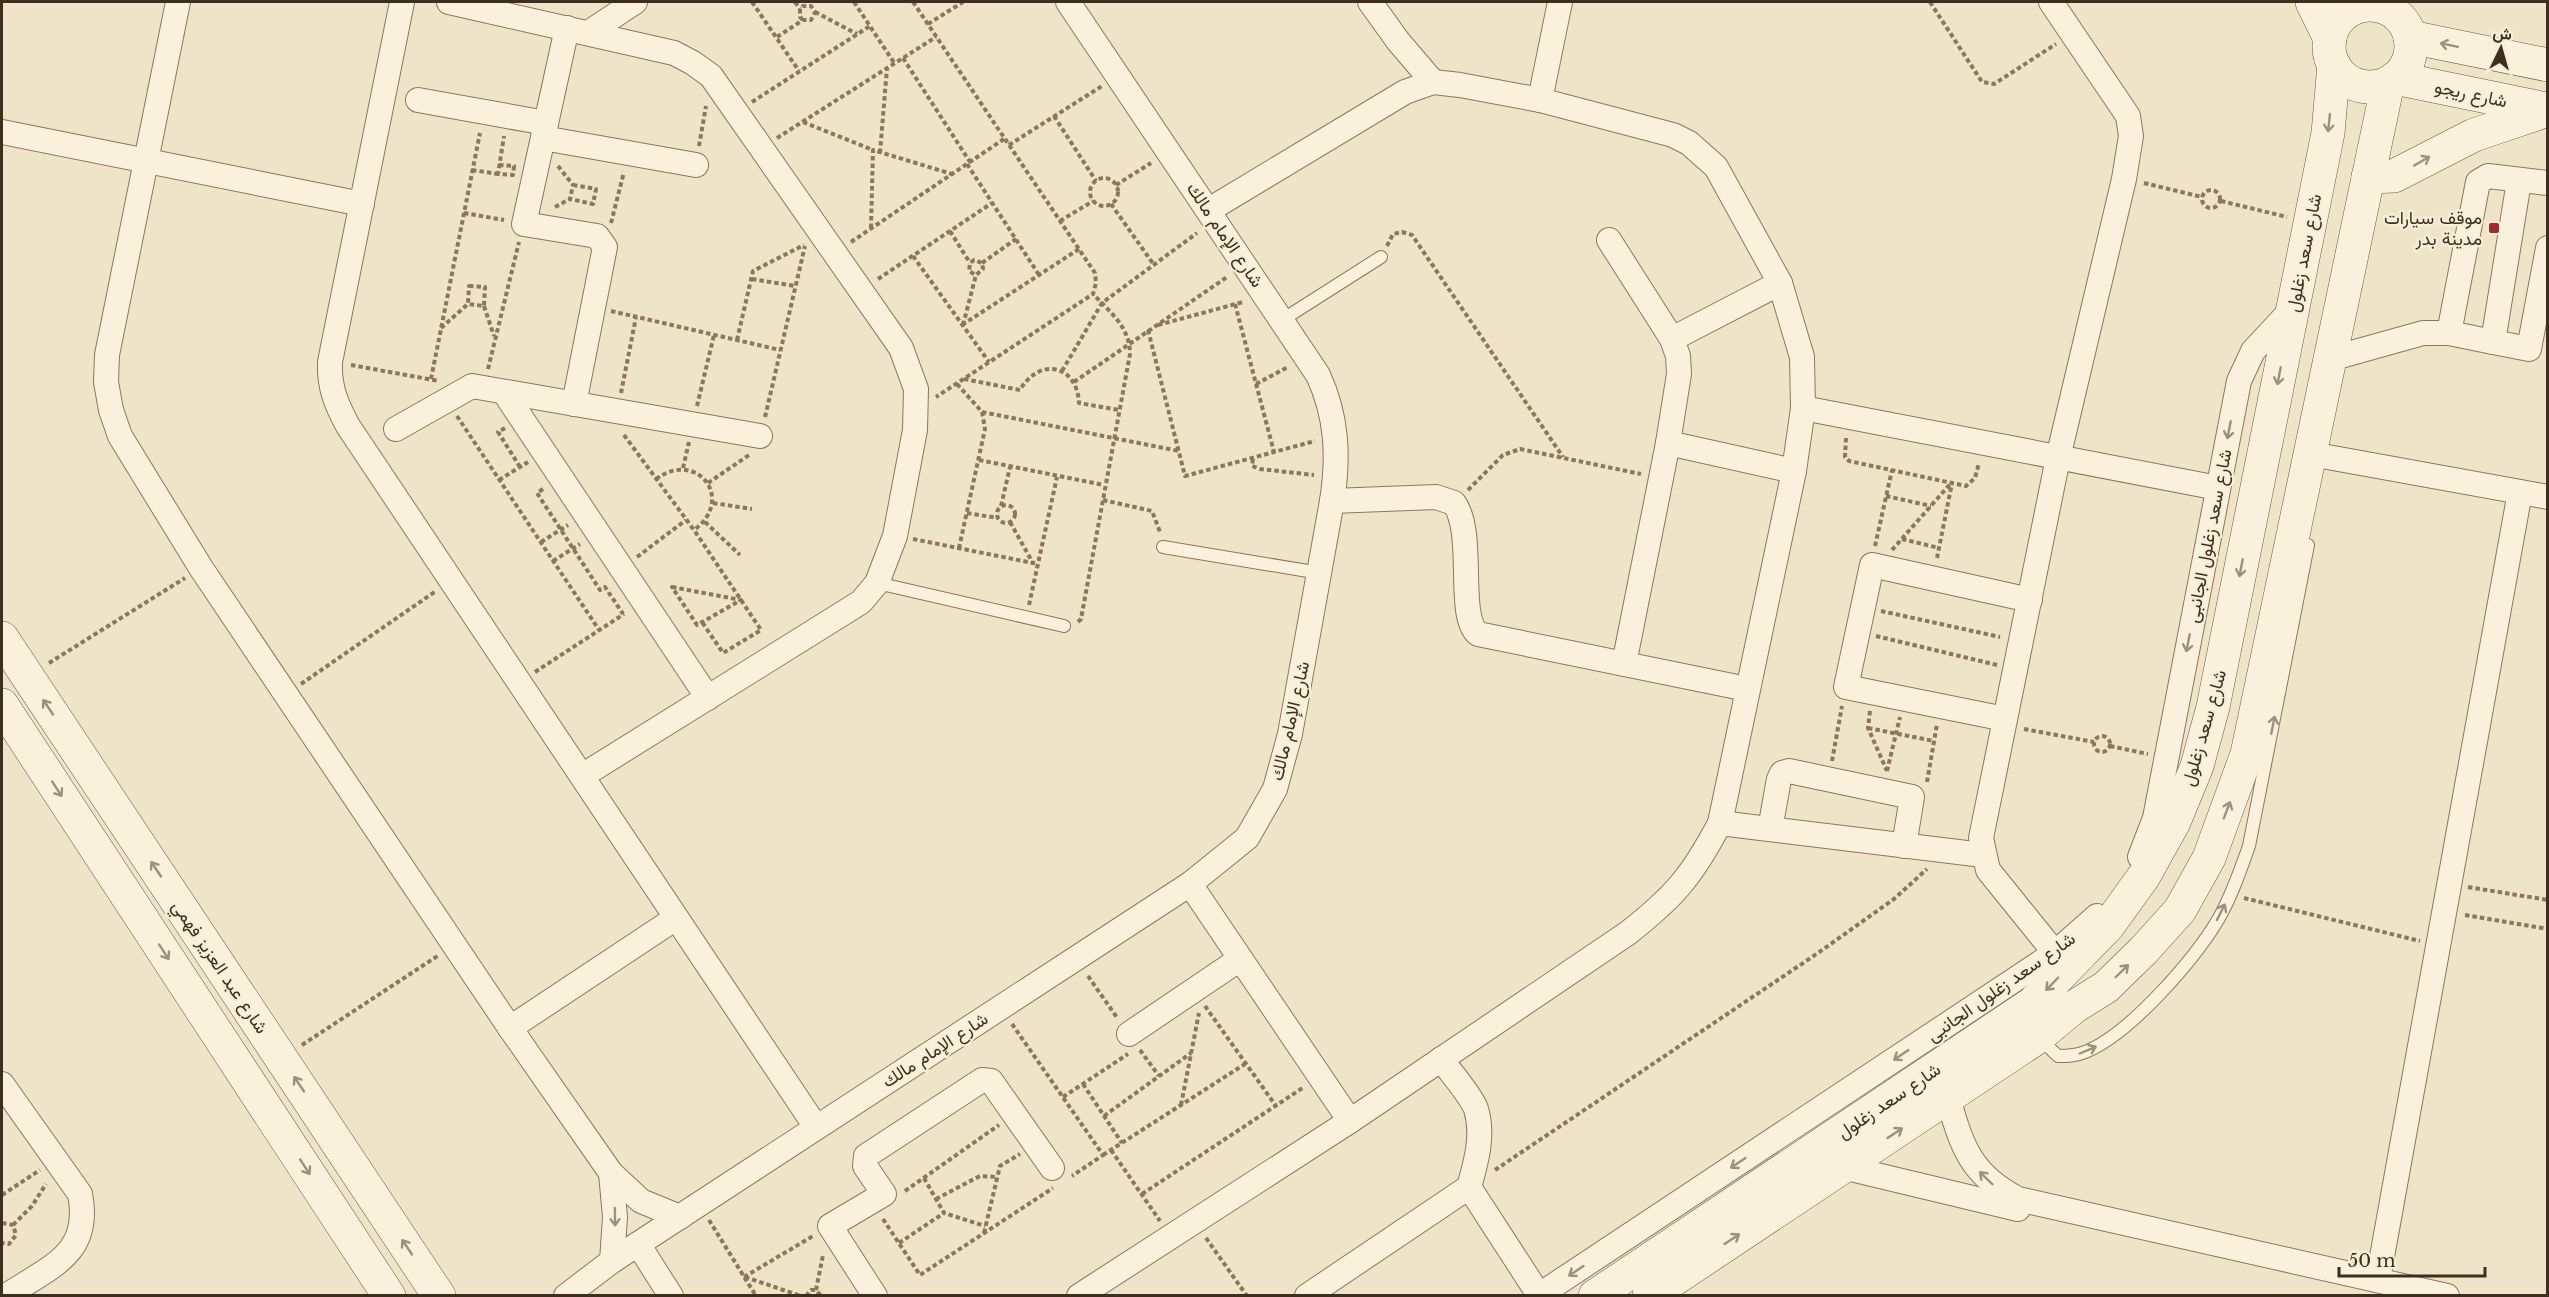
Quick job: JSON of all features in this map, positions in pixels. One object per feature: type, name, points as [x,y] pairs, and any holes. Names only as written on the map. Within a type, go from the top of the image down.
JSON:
[{"type":"main road","points":[[2312,2],[2332,52],[2343,77],[2357,85],[2373,87],[2391,81],[2409,60],[2410,37],[2399,17],[2377,4],[2367,5],[2342,16],[2332,52]]},
{"type":"main road","points":[[2410,37],[2547,65]]},
{"type":"main road","name":"شارع سعد زغلول","points":[[1649,1296],[1696,1246],[2033,1004],[2108,926],[2144,876],[2174,822],[2197,766],[2213,707],[2328,133],[2332,52]]},
{"type":"main road","points":[[2477,95],[2485,53]]},
{"type":"main road","name":"شارع سعد زغلول","points":[[1595,1296],[1696,1246],[1843,1167],[1948,1098],[2038,1037],[2074,1007],[2106,987],[2180,910],[2209,858],[2247,754],[2319,459],[2330,358],[2368,177],[2391,81]]},
{"type":"main road","name":"شارع ريجو","points":[[2391,81],[2477,95],[2547,110]]},
{"type":"main road","points":[[2368,177],[2394,176],[2474,135],[2547,110]]},
{"type":"main road","name":"شارع عبد العزيز فهمي","points":[[2,638],[439,1296]]},
{"type":"main road","name":"شارع عبد العزيز فهمي","points":[[2,705],[389,1296]]},
{"type":"street","points":[[178,2],[107,354],[106,382],[111,410],[120,436],[201,568],[456,944],[510,1028],[611,1173],[641,1201],[689,1210]]},
{"type":"street","points":[[402,2],[330,362],[330,383],[335,403],[348,426],[816,1128]]},
{"type":"street","points":[[449,2],[674,53],[711,76],[901,348],[913,378],[917,410],[895,536],[877,583],[861,602],[842,615],[582,776]]},
{"type":"street","points":[[574,404],[605,247],[597,237],[524,224],[544,130],[577,31],[634,2]]},
{"type":"street","name":"شارع الإمام مالك","points":[[566,1296],[612,1261],[689,1210],[1190,884],[1247,838],[1275,789],[1290,734],[1336,477],[1336,436],[1327,394],[1306,357],[1245,264],[1068,2]]},
{"type":"street","points":[[1370,2],[1398,41],[1433,82]]},
{"type":"street","points":[[1540,100],[1560,2]]},
{"type":"street","points":[[2051,2],[2128,116],[2131,136],[2124,178],[2058,458],[1981,838],[1988,870],[2055,953]]},
{"type":"street","points":[[1079,1296],[1350,1121],[1628,933],[1666,903],[1697,866],[1720,823],[1794,471],[1803,408],[1803,357],[1780,284],[1716,167],[1689,143],[1673,135],[1540,100],[1433,82],[1406,92],[1212,215]]},
{"type":"street","points":[[418,100],[508,116],[544,130],[628,153],[696,165]]},
{"type":"street","points":[[2,132],[362,204]]},
{"type":"street","points":[[2448,333],[2478,182],[2488,176],[2547,183]]},
{"type":"street","points":[[2493,342],[2520,181]]},
{"type":"street","points":[[1609,240],[1672,339],[1678,356],[1679,374],[1668,443],[1624,664]]},
{"type":"street","points":[[2330,358],[2423,333],[2448,333],[2529,349],[2547,248]]},
{"type":"street","points":[[1672,339],[1780,284]]},
{"type":"street","name":"شارع سعد زغلول الجانبى","points":[[1539,1295],[2055,953],[2106,908],[2127,880],[2144,850],[2156,818],[2218,488],[2245,365],[2258,345],[2293,308]]},
{"type":"street","points":[[486,389],[534,462],[592,524],[708,698]]},
{"type":"street","points":[[396,429],[447,401],[486,389],[760,436]]},
{"type":"street","points":[[1803,408],[2218,488]]},
{"type":"street","points":[[1668,443],[1794,471]]},
{"type":"street","points":[[2319,459],[2547,497]]},
{"type":"street","points":[[2381,1287],[2438,945],[2520,492]]},
{"type":"street","points":[[1332,501],[1436,497],[1454,503],[1464,522],[1469,607],[1474,630],[1478,634],[1747,689]]},
{"type":"street","points":[[2004,723],[1940,706],[1846,687],[1863,607],[1875,565],[2030,600]]},
{"type":"street","points":[[1770,829],[1782,773],[1789,771],[1828,779],[1918,786],[1904,846]]},
{"type":"street","points":[[1720,823],[1983,855]]},
{"type":"street","points":[[1190,884],[1350,1121]]},
{"type":"street","points":[[510,1028],[676,918]]},
{"type":"street","points":[[1134,1041],[1240,959]]},
{"type":"street","points":[[1307,1296],[1469,1188],[1478,1153],[1476,1108],[1441,1059]]},
{"type":"street","points":[[875,1296],[830,1226],[878,1197],[865,1166],[866,1156],[982,1080],[991,1081],[1061,1176]]},
{"type":"street","points":[[2,1084],[80,1194],[84,1216],[80,1237],[67,1255],[6,1296]]},
{"type":"street","points":[[1948,1098],[1968,1156],[1981,1174],[1998,1189],[2018,1199],[2381,1287]]},
{"type":"street","points":[[1843,1167],[2381,1287],[2447,1296]]},
{"type":"street","points":[[611,1173],[615,1217],[612,1261]]},
{"type":"street","points":[[1469,1188],[1539,1295]]},
{"type":"street","points":[[638,1244],[671,1296]]},
{"type":"lane","points":[[1282,320],[1381,257]]},
{"type":"lane","points":[[2038,1037],[2058,1056],[2084,1053],[2108,1039],[2175,978],[2199,949],[2230,894],[2251,837],[2311,526]]},
{"type":"lane","points":[[1163,547],[1320,573]]},
{"type":"lane","points":[[877,583],[1064,626]]},
{"type":"path","points":[[752,2],[799,71]]},
{"type":"path","points":[[795,2],[803,20]]},
{"type":"path","points":[[854,2],[895,64]]},
{"type":"path","points":[[913,2],[1095,273],[1096,283],[1093,294],[917,410]]},
{"type":"path","points":[[928,24],[961,2]]},
{"type":"path","points":[[1930,2],[1982,82],[1988,85],[1994,84],[2072,33]]},
{"type":"path","points":[[800,9],[811,4],[815,12],[858,34]]},
{"type":"path","points":[[777,37],[803,20],[811,20],[815,12]]},
{"type":"path","points":[[736,112],[870,26]]},
{"type":"path","points":[[762,148],[936,37]]},
{"type":"path","points":[[903,58],[992,203],[1040,275]]},
{"type":"path","points":[[880,153],[887,68]]},
{"type":"path","points":[[1009,145],[1118,75]]},
{"type":"path","points":[[696,165],[711,76]]},
{"type":"path","points":[[431,379],[484,112]]},
{"type":"path","points":[[498,174],[508,116]]},
{"type":"path","points":[[1054,116],[1096,181]]},
{"type":"path","points":[[803,122],[880,153],[952,174]]},
{"type":"path","points":[[835,253],[1004,139]]},
{"type":"path","points":[[871,229],[873,150]]},
{"type":"path","points":[[1116,185],[1169,152]]},
{"type":"path","points":[[605,247],[628,153]]},
{"type":"path","points":[[472,170],[513,175],[514,166],[499,165]]},
{"type":"path","points":[[2124,178],[2202,197]]},
{"type":"path","points":[[1107,179],[1116,185],[1117,195],[1111,204],[1101,206],[1093,201],[1090,190],[1096,181],[1107,179]]},
{"type":"path","points":[[573,185],[596,189],[593,204],[570,199],[573,185]]},
{"type":"path","points":[[2214,189],[2218,192],[2221,201],[2219,205],[2209,208],[2202,202],[2202,197],[2204,192],[2214,189]]},
{"type":"path","points":[[1060,221],[1093,201]]},
{"type":"path","points":[[861,290],[992,203]]},
{"type":"path","points":[[1111,204],[1154,265]]},
{"type":"path","points":[[330,362],[486,389],[495,338],[524,224],[464,213]]},
{"type":"path","points":[[1062,371],[1102,303],[1154,265],[1212,215]]},
{"type":"path","points":[[708,483],[755,452],[811,219]]},
{"type":"path","points":[[950,231],[970,263],[969,271],[976,275]]},
{"type":"path","points":[[1381,257],[1393,234],[1402,232],[1412,235],[1563,457]]},
{"type":"path","points":[[982,263],[1016,239]]},
{"type":"path","points":[[737,340],[753,271],[805,245]]},
{"type":"path","points":[[962,325],[1079,249]]},
{"type":"path","points":[[913,256],[989,362]]},
{"type":"path","points":[[970,263],[974,260],[982,263]]},
{"type":"path","points":[[962,325],[976,275],[983,269],[982,263]]},
{"type":"path","points":[[1074,382],[1245,264]]},
{"type":"path","points":[[752,279],[795,286]]},
{"type":"path","points":[[441,329],[468,304],[469,286],[485,288],[484,306],[495,338]]},
{"type":"path","points":[[1064,626],[1074,625],[1080,619],[1130,342],[1125,328],[1093,294]]},
{"type":"path","points":[[1154,326],[1266,297]]},
{"type":"path","points":[[468,304],[484,306]]},
{"type":"path","points":[[1236,304],[1274,452]]},
{"type":"path","points":[[593,307],[780,350]]},
{"type":"path","points":[[636,317],[612,410],[656,479],[694,530],[761,630],[723,653],[702,622]]},
{"type":"path","points":[[1148,330],[1185,476],[1336,436]]},
{"type":"path","points":[[1257,384],[1306,357]]},
{"type":"path","points":[[964,379],[1020,390],[1026,379],[1036,371],[1049,368],[1062,371],[1074,382],[1079,403],[1119,410]]},
{"type":"path","points":[[957,384],[982,412],[985,429],[959,548]]},
{"type":"path","points":[[447,401],[599,630]]},
{"type":"path","points":[[982,412],[1179,451]]},
{"type":"path","points":[[1848,417],[1845,457],[1849,461],[1952,482],[1971,484],[1984,443]]},
{"type":"path","points":[[499,419],[505,428],[498,432],[520,467]]},
{"type":"path","points":[[1454,503],[1503,455],[1520,450],[1661,478]]},
{"type":"path","points":[[1253,458],[1252,466],[1260,469],[1336,477]]},
{"type":"path","points":[[979,460],[1105,485]]},
{"type":"path","points":[[499,480],[520,467],[534,462]]},
{"type":"path","points":[[998,518],[998,510],[1001,506],[1010,467]]},
{"type":"path","points":[[656,479],[668,470],[683,468],[697,472],[708,483],[713,503],[705,522],[694,530]]},
{"type":"path","points":[[1875,565],[1892,470]]},
{"type":"path","points":[[1027,618],[1035,563],[1057,477]]},
{"type":"path","points":[[537,480],[543,489],[537,493],[600,590],[605,587],[623,615]]},
{"type":"path","points":[[1875,565],[1952,482]]},
{"type":"path","points":[[1933,579],[1952,482]]},
{"type":"path","points":[[1886,496],[1931,506]]},
{"type":"path","points":[[1102,500],[1152,511],[1163,547]]},
{"type":"path","points":[[713,503],[752,509]]},
{"type":"path","points":[[1001,506],[1006,505],[1013,510],[1015,514],[1010,522]]},
{"type":"path","points":[[967,513],[998,518],[1005,523],[1010,522]]},
{"type":"path","points":[[622,569],[686,520]]},
{"type":"path","points":[[705,522],[740,555]]},
{"type":"path","points":[[1010,522],[1035,563]]},
{"type":"path","points":[[540,542],[561,530],[592,524]]},
{"type":"path","points":[[553,561],[573,549],[592,524]]},
{"type":"path","points":[[895,536],[1035,563]]},
{"type":"path","points":[[1902,538],[1939,548]]},
{"type":"path","points":[[28,676],[201,568]]},
{"type":"path","points":[[287,694],[451,581]]},
{"type":"path","points":[[672,587],[741,600],[697,625],[672,587]]},
{"type":"path","points":[[520,683],[643,601]]},
{"type":"path","points":[[1863,607],[2021,642]]},
{"type":"path","points":[[1858,632],[2015,669]]},
{"type":"path","points":[[1828,779],[1846,687]]},
{"type":"path","points":[[1873,693],[1868,728],[1887,772]]},
{"type":"path","points":[[1887,772],[1904,699]]},
{"type":"path","points":[[1918,786],[1934,741],[1940,706]]},
{"type":"path","points":[[2004,723],[2094,742]]},
{"type":"path","points":[[1868,728],[1934,741]]},
{"type":"path","points":[[2094,742],[2096,738],[2104,736],[2108,738],[2110,746]]},
{"type":"path","points":[[2094,742],[2094,746],[2100,752],[2104,752],[2110,746]]},
{"type":"path","points":[[2110,746],[2166,758]]},
{"type":"path","points":[[1887,772],[1897,774]]},
{"type":"path","points":[[1469,1188],[1818,953],[1894,899],[1947,851]]},
{"type":"path","points":[[2450,884],[2547,900]]},
{"type":"path","points":[[2230,894],[2438,945]]},
{"type":"path","points":[[2444,911],[2547,929]]},
{"type":"path","points":[[281,1059],[456,944]]},
{"type":"path","points":[[1181,1105],[1201,1000],[1276,1106]]},
{"type":"path","points":[[1000,1007],[1102,1155]]},
{"type":"path","points":[[1063,1097],[1083,1084],[1134,1041]]},
{"type":"path","points":[[1104,1116],[1191,1053]]},
{"type":"path","points":[[1015,1114],[900,1194],[878,1197],[899,1243],[920,1275],[984,1233],[1061,1176],[1111,1150],[1245,1064]]},
{"type":"path","points":[[1142,1194],[1320,1077]]},
{"type":"path","points":[[1083,1084],[1122,1143]]},
{"type":"path","points":[[984,1233],[1000,1166],[1036,1144]]},
{"type":"path","points":[[1111,1150],[1170,1236]]},
{"type":"path","points":[[2,1196],[55,1160]]},
{"type":"path","points":[[13,1225],[32,1206],[46,1184],[55,1160]]},
{"type":"path","points":[[936,1199],[980,1176],[998,1178]]},
{"type":"path","points":[[924,1178],[944,1213],[985,1226]]},
{"type":"path","points":[[689,1210],[744,1277],[756,1296]]},
{"type":"path","points":[[899,1243],[944,1213]]},
{"type":"path","points":[[1194,1221],[1247,1296]]},
{"type":"path","points":[[2,1222],[13,1225],[16,1229],[14,1240],[9,1244],[2,1243]]},
{"type":"path","points":[[744,1277],[830,1226]]},
{"type":"path","points":[[744,1277],[801,1296]]},
{"type":"path","points":[[806,1296],[811,1290],[816,1290],[821,1296]]},
{"type":"place","name":"موقف سيارات مدينة بدر","points":[[2494,228]]}]
